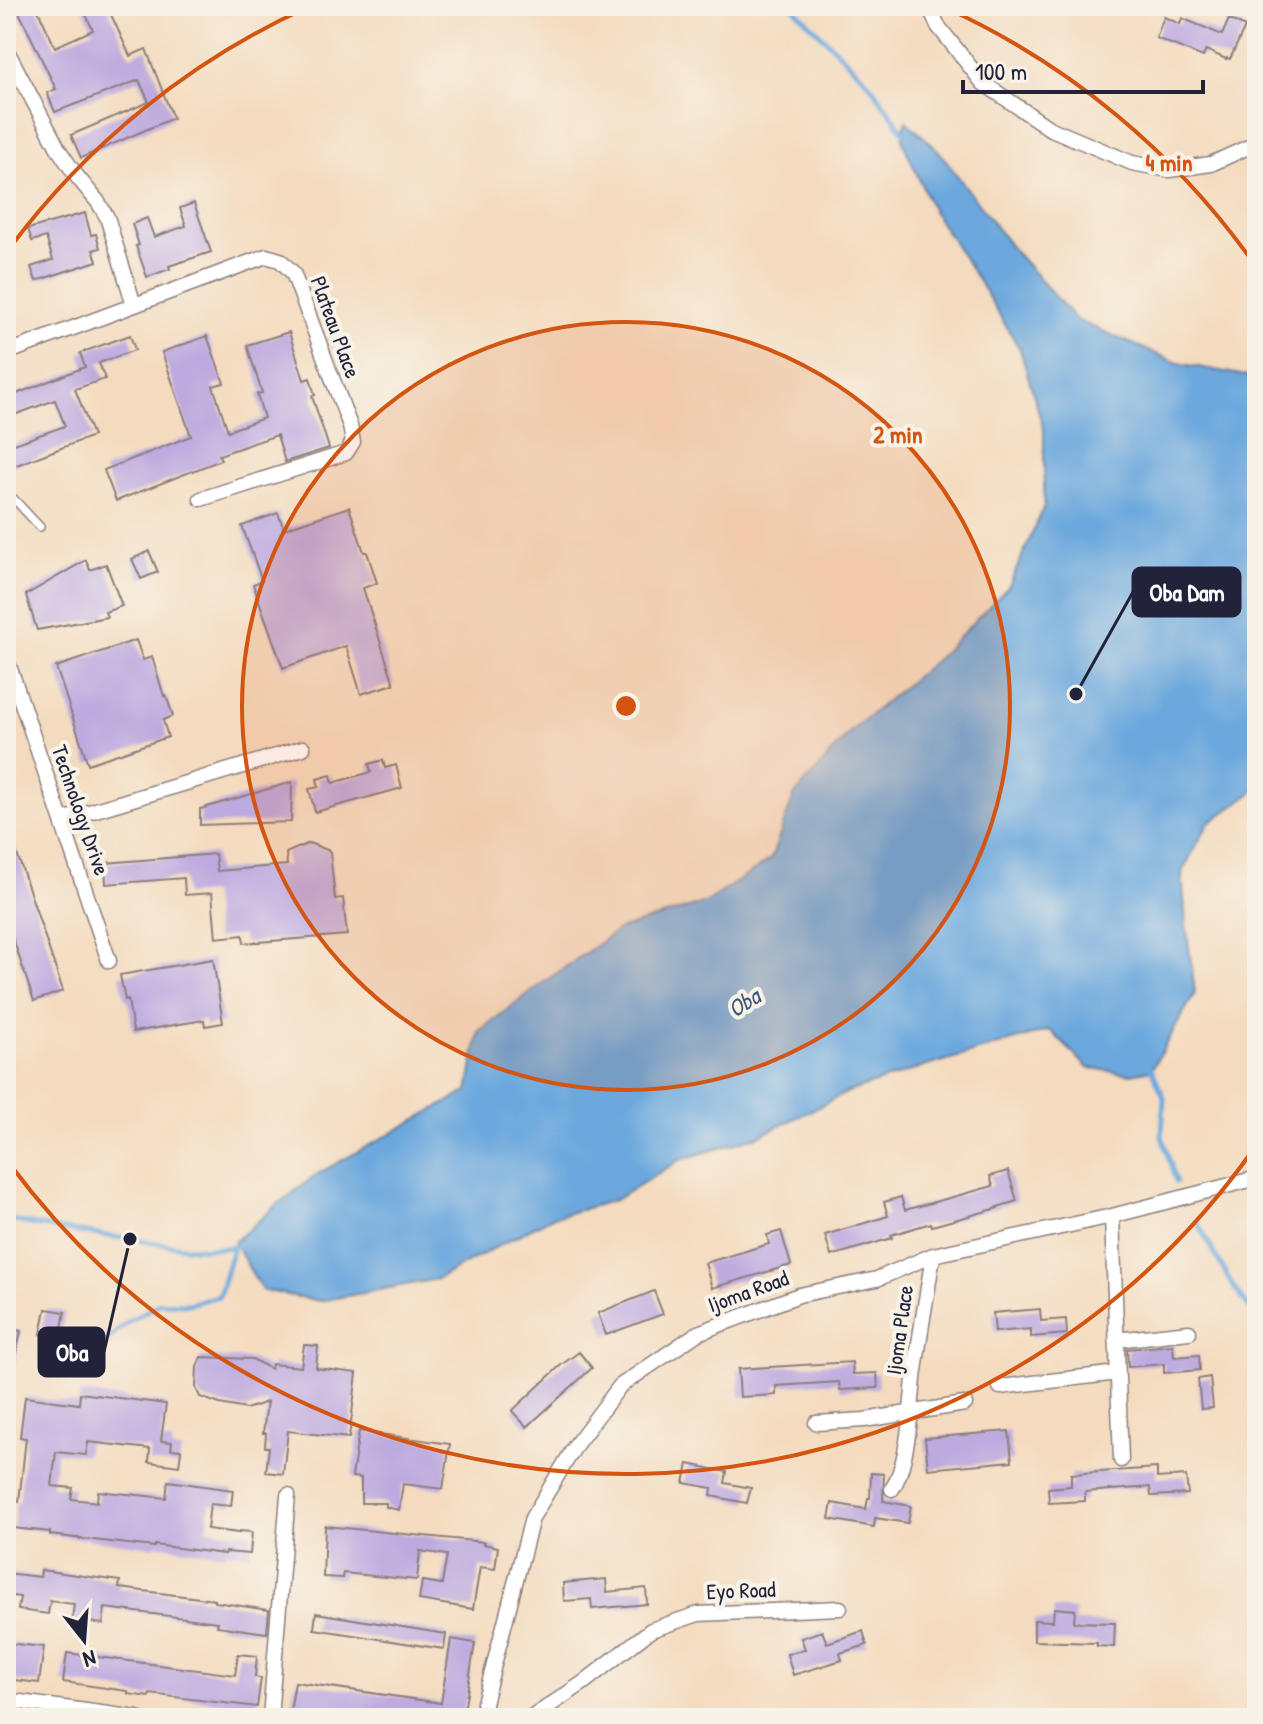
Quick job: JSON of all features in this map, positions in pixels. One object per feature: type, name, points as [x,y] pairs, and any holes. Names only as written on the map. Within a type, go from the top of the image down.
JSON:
[{"type":"street","points":[[929,6],[938,26],[983,83],[1049,128],[1132,163],[1169,170],[1211,164],[1257,143]]},
{"type":"street","points":[[6,49],[59,150],[107,217],[134,305]]},
{"type":"street","name":"Plateau Place","points":[[6,353],[266,256],[280,260],[293,273],[350,426],[353,442],[346,453],[201,499]]},
{"type":"street","points":[[6,658],[10,681]]},
{"type":"street","name":"Technology Drive","points":[[10,681],[62,820],[109,961]]},
{"type":"street","points":[[62,820],[303,748]]},
{"type":"street","name":"Ijoma Road","points":[[484,1718],[484,1703],[532,1518],[577,1443],[620,1386],[698,1333],[799,1295],[877,1279],[933,1255],[1112,1216],[1257,1178]]},
{"type":"street","points":[[1112,1216],[1121,1460]]},
{"type":"street","name":"Ijoma Place","points":[[892,1489],[902,1463],[911,1412],[933,1255]]},
{"type":"street","points":[[1116,1340],[1189,1332]]},
{"type":"street","points":[[1000,1387],[1118,1373]]},
{"type":"street","points":[[816,1423],[864,1420],[965,1404]]},
{"type":"street","points":[[270,1718],[288,1495]]},
{"type":"street","name":"Eyo Road","points":[[531,1718],[583,1683],[651,1630],[698,1614],[840,1608]]},
{"type":"street","points":[[6,1700],[137,1718]]},
{"type":"lane","points":[[6,495],[13,498],[40,527]]},
{"type":"water","points":[[906,121],[938,150],[1012,248],[1076,320],[1178,363],[1257,378],[1257,789],[1208,824],[1182,872],[1195,993],[1151,1070],[1131,1074],[1088,1068],[1050,1030],[848,1092],[759,1136],[680,1160],[615,1200],[550,1218],[437,1279],[320,1301],[262,1290],[234,1242],[319,1173],[468,1091],[479,1031],[537,987],[618,930],[707,902],[771,859],[794,796],[851,731],[939,657],[1009,586],[1044,507],[1044,430],[1020,349],[933,211],[902,140]]},
{"type":"building","points":[[16,6],[36,6],[55,47],[93,30],[82,6],[107,6],[130,56],[146,49],[173,118],[81,158],[71,135],[149,102],[139,80],[55,112],[47,93],[56,89]]},
{"type":"building","points":[[1164,17],[1180,24],[1182,18],[1222,35],[1229,19],[1245,27],[1230,59],[1206,50],[1203,57],[1156,38]]},
{"type":"building","points":[[194,203],[211,252],[147,277],[132,224],[147,218],[154,237],[186,226],[180,208]]},
{"type":"building","points":[[85,213],[91,235],[96,234],[100,248],[93,250],[97,261],[36,281],[31,267],[53,260],[46,237],[32,241],[28,229]]},
{"type":"building","points":[[289,332],[304,380],[310,378],[315,395],[312,396],[329,448],[285,462],[277,435],[219,455],[221,460],[116,501],[104,470],[191,436],[162,352],[207,336],[224,383],[213,386],[228,431],[264,418],[257,394],[262,393],[247,345]]},
{"type":"building","points":[[130,335],[135,350],[99,363],[105,379],[75,389],[93,436],[6,469],[6,447],[65,426],[55,400],[6,418],[6,398],[85,367],[80,353]]},
{"type":"building","points":[[349,507],[377,583],[363,588],[394,684],[361,694],[346,646],[283,668],[253,584],[262,581],[242,526],[278,513],[284,529]]},
{"type":"building","points":[[149,551],[158,572],[141,579],[132,559]]},
{"type":"building","points":[[86,560],[90,570],[106,564],[122,606],[105,612],[107,617],[37,630],[26,595]]},
{"type":"building","points":[[136,640],[143,660],[152,657],[173,716],[163,720],[168,737],[88,764],[56,667]]},
{"type":"building","points":[[383,760],[385,768],[396,765],[402,788],[315,812],[309,789],[319,787],[317,779],[331,775],[333,783],[371,772],[369,764]]},
{"type":"building","points":[[292,782],[291,822],[200,825],[200,809]]},
{"type":"building","points":[[8,827],[63,991],[34,1001],[6,918]]},
{"type":"building","points":[[309,843],[330,851],[335,899],[343,898],[347,935],[244,943],[243,935],[216,938],[212,893],[185,895],[184,878],[106,884],[105,863],[215,854],[217,871],[287,865],[286,853]]},
{"type":"building","points":[[213,959],[223,1023],[205,1026],[204,1020],[133,1032],[128,999],[125,1000],[120,975]]},
{"type":"building","points":[[1008,1171],[1017,1201],[932,1226],[931,1223],[831,1256],[825,1235],[888,1216],[884,1202],[901,1197],[905,1210],[993,1186],[990,1176]]},
{"type":"building","points":[[781,1231],[791,1265],[712,1288],[705,1263],[769,1244],[767,1235]]},
{"type":"building","points":[[654,1291],[663,1314],[606,1335],[598,1313]]},
{"type":"building","points":[[46,1309],[65,1312],[60,1338],[41,1334]]},
{"type":"building","points":[[1040,1309],[1041,1321],[1066,1319],[1067,1334],[1031,1337],[1031,1329],[995,1332],[993,1313]]},
{"type":"building","points":[[6,1328],[21,1331],[12,1374],[6,1373]]},
{"type":"building","points":[[304,1345],[318,1346],[316,1368],[357,1373],[349,1438],[288,1431],[283,1474],[266,1472],[269,1447],[265,1447],[266,1433],[263,1433],[267,1402],[246,1409],[200,1397],[196,1388],[197,1367],[201,1357],[252,1359],[271,1369],[272,1364],[301,1367]]},
{"type":"building","points":[[1173,1345],[1174,1357],[1199,1355],[1200,1370],[1164,1373],[1164,1364],[1128,1367],[1127,1349]]},
{"type":"building","points":[[579,1352],[592,1368],[527,1427],[512,1411]]},
{"type":"building","points":[[852,1362],[853,1374],[877,1373],[878,1388],[840,1390],[839,1382],[776,1386],[776,1395],[740,1397],[738,1369]]},
{"type":"building","points":[[1210,1377],[1213,1408],[1201,1409],[1198,1379]]},
{"type":"building","points":[[80,1393],[166,1404],[161,1441],[172,1442],[171,1449],[181,1450],[179,1466],[149,1462],[150,1449],[88,1442],[86,1455],[56,1452],[52,1486],[73,1488],[71,1499],[97,1502],[98,1491],[166,1498],[168,1481],[233,1490],[231,1506],[210,1504],[207,1529],[252,1532],[250,1554],[154,1547],[13,1528],[26,1438],[20,1437],[25,1397],[79,1404]]},
{"type":"building","points":[[359,1431],[450,1444],[443,1489],[403,1484],[399,1510],[386,1507],[386,1503],[361,1503],[361,1478],[352,1477]]},
{"type":"building","points":[[1009,1431],[1012,1461],[928,1469],[925,1438]]},
{"type":"building","points":[[688,1464],[727,1472],[725,1483],[751,1488],[747,1503],[711,1496],[712,1488],[684,1483]]},
{"type":"building","points":[[1157,1468],[1157,1478],[1186,1476],[1188,1494],[1151,1496],[1150,1487],[1085,1492],[1085,1501],[1049,1503],[1048,1488],[1071,1486],[1071,1474]]},
{"type":"building","points":[[871,1473],[884,1474],[883,1501],[911,1506],[908,1523],[875,1518],[874,1527],[829,1519],[832,1503],[866,1509],[870,1498]]},
{"type":"building","points":[[325,1526],[484,1542],[498,1547],[495,1569],[480,1567],[473,1609],[419,1600],[422,1581],[442,1584],[447,1555],[420,1551],[417,1580],[343,1573],[342,1578],[323,1577]]},
{"type":"building","points":[[41,1570],[120,1581],[119,1588],[269,1610],[267,1633],[217,1626],[218,1622],[105,1608],[103,1624],[72,1620],[74,1604],[50,1601],[48,1614],[18,1610],[20,1597],[6,1595],[6,1573],[40,1577]]},
{"type":"building","points":[[606,1579],[607,1592],[646,1588],[647,1604],[592,1609],[591,1599],[564,1601],[563,1583]]},
{"type":"building","points":[[1054,1608],[1075,1610],[1074,1622],[1115,1623],[1114,1647],[1097,1646],[1097,1643],[1034,1641],[1034,1620],[1053,1621]]},
{"type":"building","points":[[316,1613],[446,1634],[444,1649],[314,1629]]},
{"type":"building","points":[[822,1631],[827,1643],[863,1631],[867,1645],[840,1653],[842,1660],[793,1675],[787,1654],[805,1649],[801,1638]]},
{"type":"building","points":[[451,1639],[475,1643],[463,1718],[289,1718],[295,1682],[441,1703]]},
{"type":"building","points":[[6,1643],[44,1647],[39,1683],[6,1679]]},
{"type":"building","points":[[67,1653],[235,1675],[238,1654],[257,1656],[255,1677],[261,1678],[257,1707],[150,1694],[149,1697],[63,1682]]},
{"type":"waterway","points":[[792,6],[869,83],[907,137]]},
{"type":"waterway","points":[[1150,1066],[1164,1097],[1162,1136],[1176,1182]]},
{"type":"waterway","name":"Oba","points":[[6,1219],[186,1247],[214,1249],[242,1245]]},
{"type":"waterway","points":[[1197,1222],[1234,1288],[1257,1317]]},
{"type":"waterway","points":[[79,1349],[110,1338],[128,1322],[160,1303],[188,1304],[219,1296],[233,1248]]},
{"type":"place","name":"Oba Dam","points":[[1076,694]]},
{"type":"place","name":"Oba","points":[[130,1239]]}]
